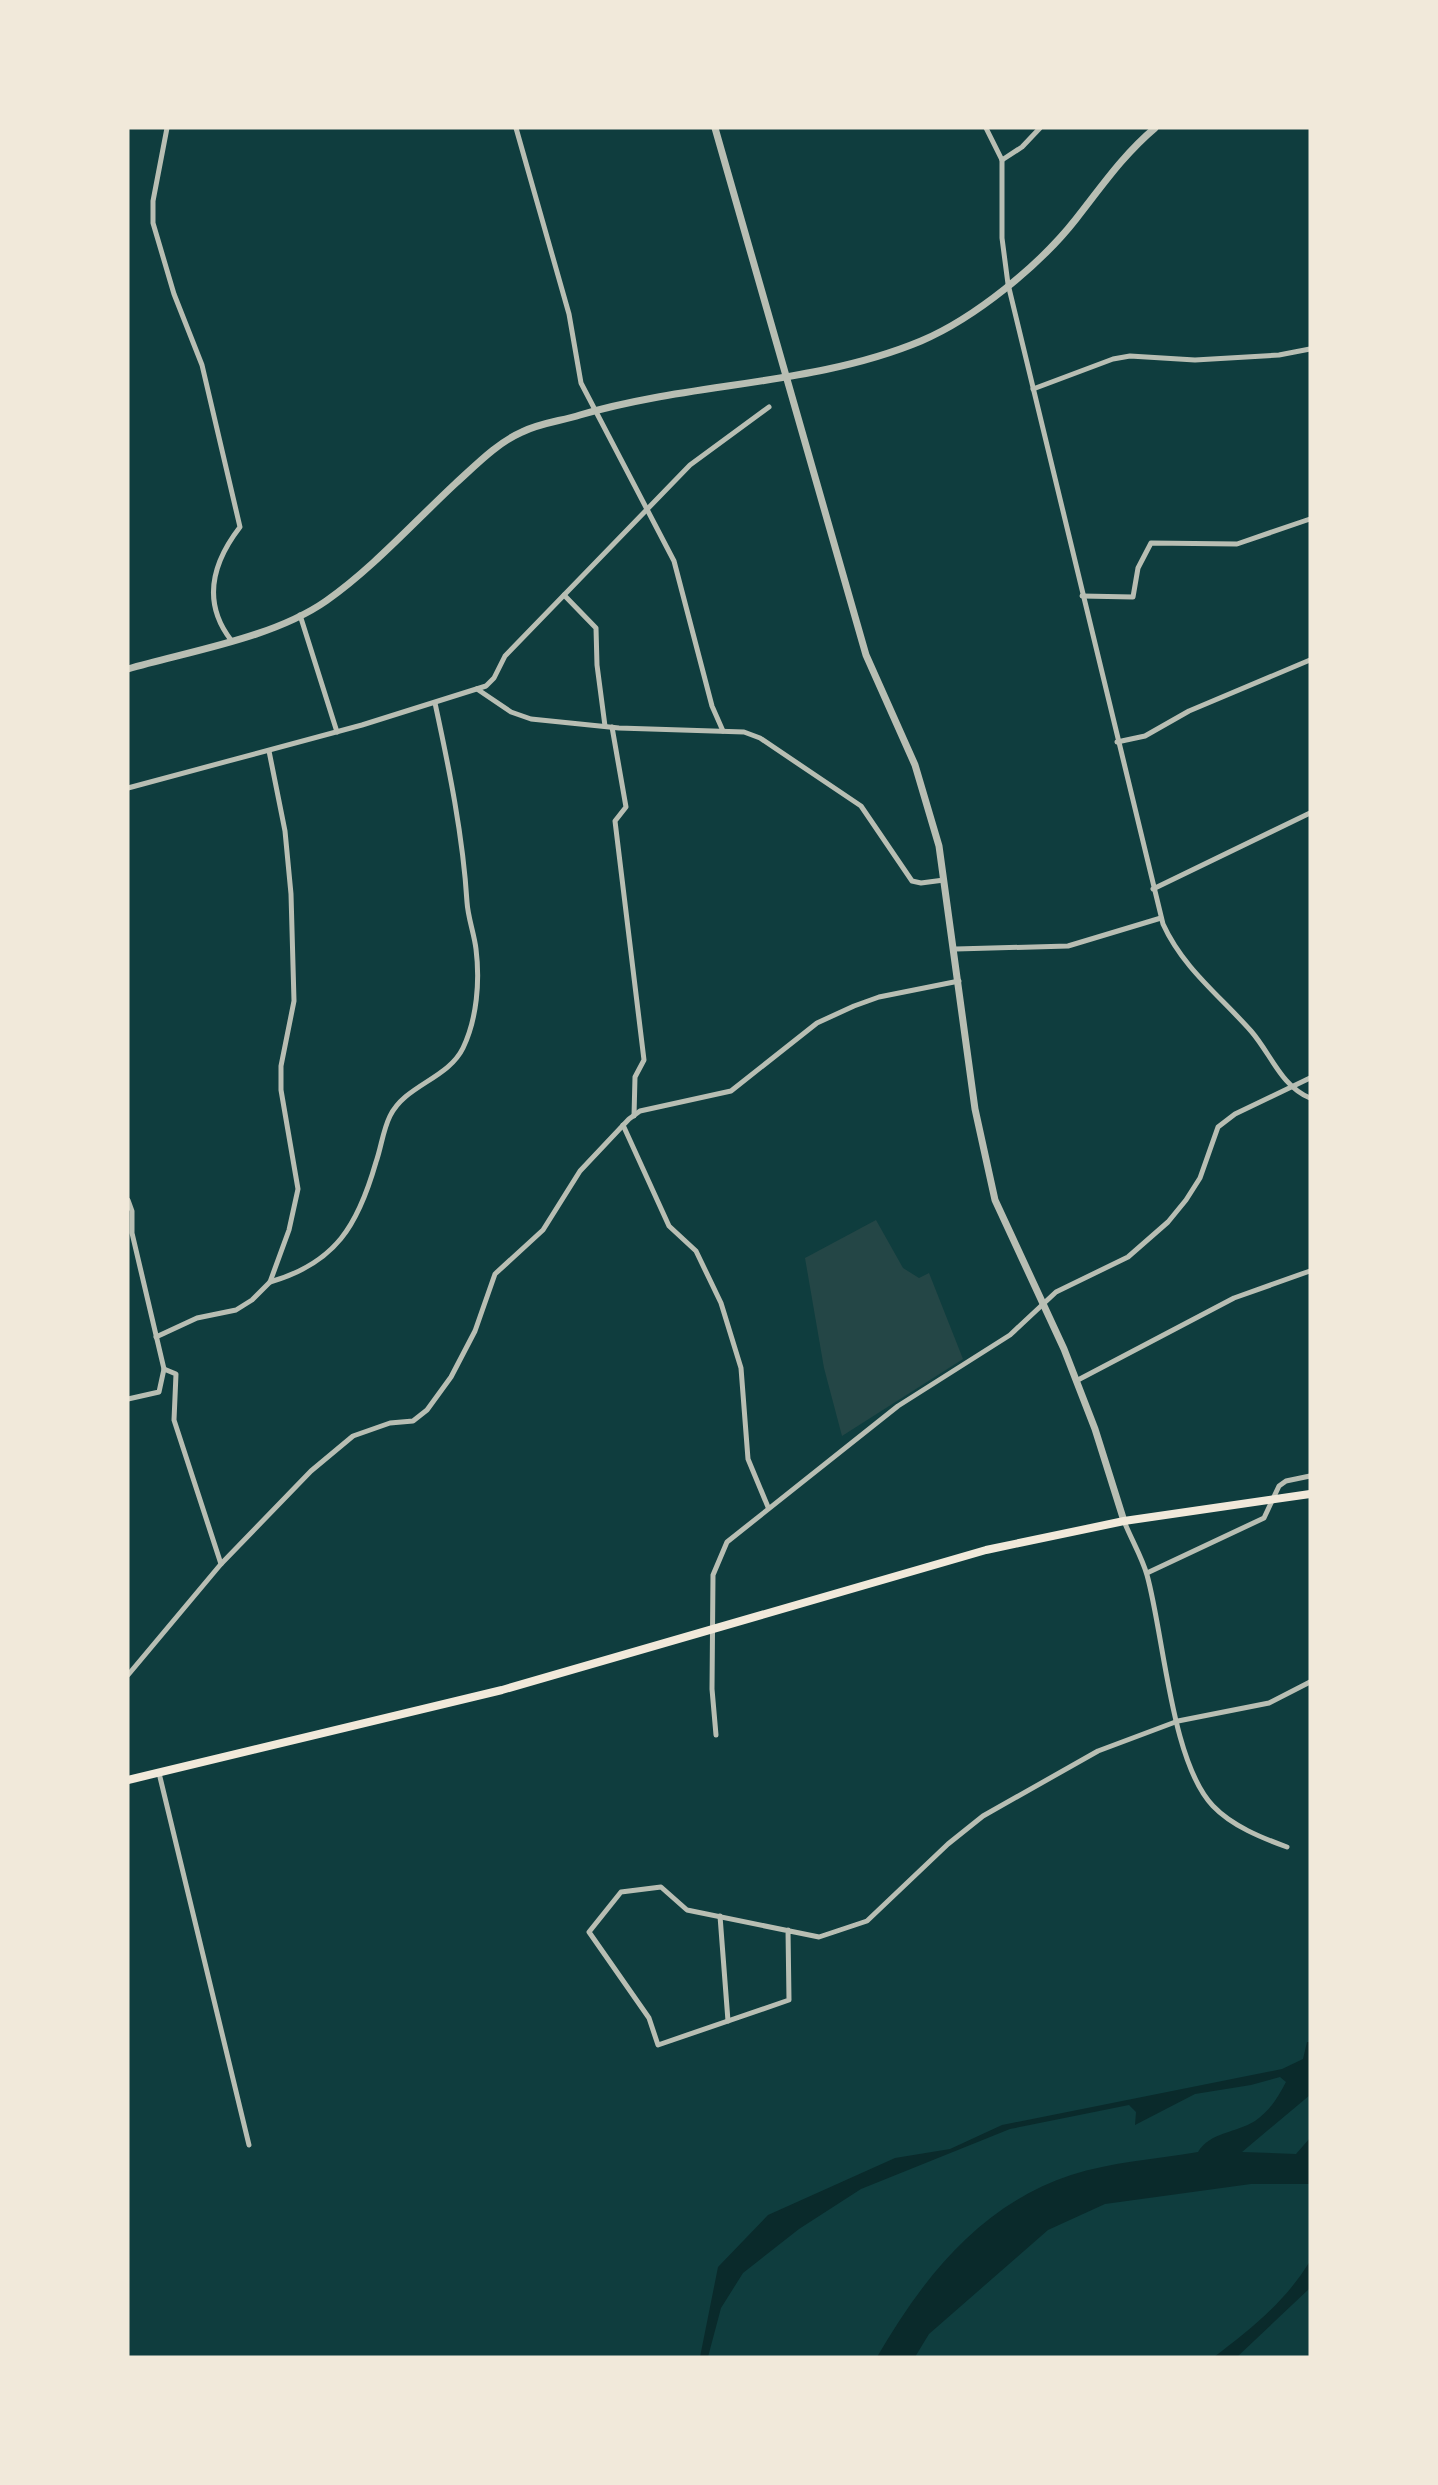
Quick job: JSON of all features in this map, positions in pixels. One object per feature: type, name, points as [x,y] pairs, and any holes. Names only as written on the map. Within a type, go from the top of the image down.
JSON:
[{"type":"main road","points":[[128,1780],[502,1690],[986,1550],[1124,1521],[1310,1494]]},
{"type":"street","points":[[167,128],[153,201],[153,223],[173,294],[202,365],[240,527],[214,568],[218,610],[223,630],[231,640]]},
{"type":"street","points":[[516,128],[569,314],[581,383],[674,561],[712,706],[723,732]]},
{"type":"street","points":[[715,128],[866,655],[915,765],[939,846],[956,949],[975,1109],[995,1200],[1076,1381],[1124,1521],[1147,1573],[1187,1762],[1200,1789],[1212,1804],[1255,1835],[1287,1847]]},
{"type":"street","points":[[985,128],[1002,160],[1002,238],[1008,284],[1116,742],[1161,918],[1174,947],[1188,967],[1252,1032],[1293,1088],[1310,1098]]},
{"type":"street","points":[[1002,160],[1022,147],[1040,128]]},
{"type":"street","points":[[128,670],[231,640],[300,615],[340,591],[503,443],[521,432],[595,410],[698,390],[786,377],[873,356],[923,340],[952,324],[1008,284],[1051,247],[1113,167],[1155,128]]},
{"type":"street","points":[[1033,389],[1112,359],[1130,356],[1195,360],[1279,355],[1310,349]]},
{"type":"street","points":[[128,788],[337,732],[477,690],[494,678],[505,656],[690,465],[769,407]]},
{"type":"street","points":[[1082,596],[1133,597],[1138,568],[1151,543],[1237,544],[1310,519]]},
{"type":"street","points":[[564,594],[596,628],[597,665],[626,807],[615,821],[644,1060],[635,1077],[632,1092],[634,1116]]},
{"type":"street","points":[[300,615],[337,732]]},
{"type":"street","points":[[1116,742],[1145,736],[1189,711],[1310,660]]},
{"type":"street","points":[[477,690],[511,712],[531,719],[608,726],[744,732],[760,738],[861,806],[912,881],[921,883],[944,880]]},
{"type":"street","points":[[270,1282],[309,1268],[340,1242],[359,1214],[390,1115],[407,1096],[453,1063],[463,1047],[469,1027],[478,983],[476,948],[449,768],[435,703]]},
{"type":"street","points":[[156,1337],[197,1318],[236,1310],[252,1300],[270,1282],[289,1230],[298,1189],[281,1090],[281,1066],[294,1001],[291,894],[285,831],[269,751]]},
{"type":"street","points":[[1153,889],[1310,813]]},
{"type":"street","points":[[956,949],[1068,946],[1161,918]]},
{"type":"street","points":[[128,1675],[221,1564],[296,1485],[345,1442],[390,1423],[413,1421],[427,1410],[451,1377],[475,1331],[495,1274],[543,1230],[580,1171],[623,1125],[640,1111],[731,1091],[817,1023],[855,1006],[879,997],[959,981]]},
{"type":"street","points":[[716,1735],[713,1575],[719,1555],[727,1542],[898,1406],[1010,1335],[1056,1292],[1128,1257],[1168,1222],[1200,1178],[1218,1127],[1235,1114],[1310,1079]]},
{"type":"street","points":[[623,1125],[669,1226],[696,1251],[721,1303],[739,1360],[748,1459],[768,1507]]},
{"type":"street","points":[[128,1200],[132,1211],[132,1233],[164,1369],[159,1392],[128,1399]]},
{"type":"street","points":[[1076,1381],[1234,1298],[1310,1271]]},
{"type":"street","points":[[164,1369],[176,1374],[174,1420],[221,1564]]},
{"type":"street","points":[[1147,1573],[1264,1518],[1279,1486],[1286,1481],[1310,1476]]},
{"type":"street","points":[[788,1930],[789,2000],[658,2045],[649,2018],[589,1932],[615,1897],[626,1890],[661,1887],[687,1910],[720,1916],[788,1930],[819,1937],[867,1921],[948,1843],[983,1816],[1098,1751],[1178,1721],[1269,1703],[1310,1682]]},
{"type":"street","points":[[159,1773],[248,2146]]},
{"type":"street","points":[[720,1916],[729,2021]]},
{"type":"shaded area","points":[[876,1220],[903,1268],[919,1278],[929,1273],[963,1359],[842,1436],[824,1368],[805,1258]]},
{"type":"shaded area","points":[[1307,2042],[1310,2042],[1310,2095],[1242,2152],[1296,2154],[1310,2138],[1310,2184],[1251,2184],[1105,2204],[1048,2230],[929,2334],[915,2357],[877,2357],[914,2299],[935,2273],[982,2225],[1009,2205],[1038,2188],[1071,2175],[1118,2164],[1198,2152],[1209,2140],[1255,2121],[1273,2103],[1286,2082],[1280,2077],[1251,2085],[1195,2094],[1135,2125],[1136,2112],[1129,2105],[1010,2129],[861,2189],[799,2229],[743,2273],[721,2308],[708,2357],[700,2357],[718,2267],[768,2215],[895,2158],[950,2149],[1002,2125],[1282,2069],[1303,2059]]},
{"type":"shaded area","points":[[1310,2261],[1310,2288],[1237,2357],[1214,2357],[1279,2302]]}]
